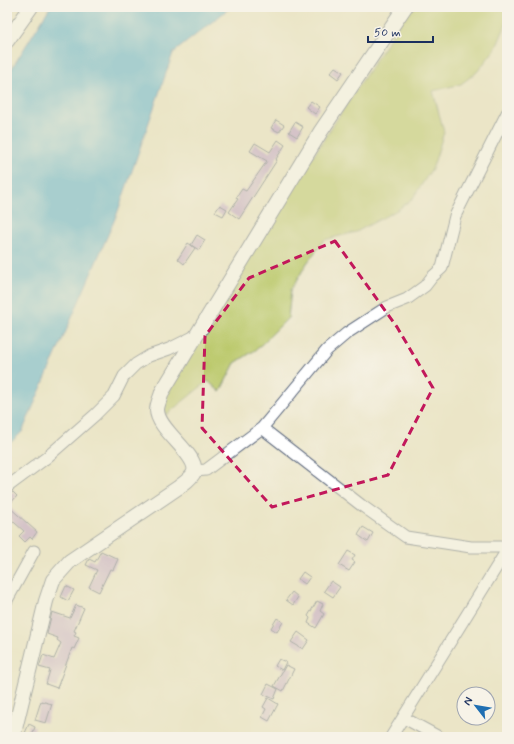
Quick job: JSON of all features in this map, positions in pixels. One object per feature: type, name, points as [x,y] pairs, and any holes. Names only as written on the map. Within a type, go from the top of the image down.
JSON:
[{"type":"main road","points":[[7,40],[30,7]]},
{"type":"main road","points":[[13,737],[46,601],[53,580],[70,561],[179,487],[192,476],[194,465],[190,457],[161,422],[157,410],[162,392],[321,131],[405,7]]},
{"type":"street","points":[[194,471],[206,470],[262,428],[326,350],[347,333],[381,311],[425,286],[442,268],[455,216],[507,113]]},
{"type":"street","points":[[7,487],[46,458],[96,415],[114,396],[124,376],[136,364],[149,356],[169,349],[197,335]]},
{"type":"street","points":[[262,428],[361,505],[406,537],[470,547],[507,547]]},
{"type":"street","points":[[391,737],[507,550]]},
{"type":"street","points":[[7,600],[34,552]]},
{"type":"street","points":[[404,718],[439,737]]},
{"type":"highlighted area","points":[[335,241],[397,327],[433,388],[388,475],[272,507],[202,428],[205,336],[249,278]]},
{"type":"green space","points":[[410,7],[507,7],[507,22],[496,48],[477,72],[461,84],[433,91],[444,132],[433,167],[413,198],[399,209],[356,232],[324,240],[307,263],[291,290],[288,318],[257,349],[235,363],[220,392],[208,381],[166,415],[164,400],[263,233]]},
{"type":"water","points":[[50,7],[231,7],[173,53],[117,214],[22,432],[7,446],[7,76]]},
{"type":"building","points":[[335,67],[343,72],[338,79],[330,73]]},
{"type":"building","points":[[311,101],[320,107],[315,114],[306,107]]},
{"type":"building","points":[[276,120],[284,125],[279,132],[271,128]]},
{"type":"building","points":[[295,122],[303,127],[297,137],[289,132]]},
{"type":"building","points":[[278,140],[285,145],[239,219],[229,212],[238,199],[236,198],[242,189],[246,191],[267,161],[250,151],[255,143],[270,152]]},
{"type":"building","points":[[220,205],[227,209],[223,216],[215,212]]},
{"type":"building","points":[[197,235],[205,240],[199,250],[191,245]]},
{"type":"building","points":[[188,243],[195,248],[184,264],[178,259]]},
{"type":"building","points":[[13,492],[17,496],[8,506],[37,532],[32,539],[30,537],[25,542],[19,536],[24,531],[7,516],[7,494]]},
{"type":"building","points":[[363,527],[373,533],[368,542],[358,535]]},
{"type":"building","points":[[101,551],[118,559],[113,570],[110,569],[99,592],[89,587],[97,570],[86,565],[89,559],[95,562]]},
{"type":"building","points":[[348,551],[355,555],[352,560],[355,562],[349,571],[339,565]]},
{"type":"building","points":[[303,572],[310,577],[305,584],[298,579]]},
{"type":"building","points":[[331,581],[340,587],[333,597],[324,591]]},
{"type":"building","points":[[66,586],[74,590],[68,601],[61,597]]},
{"type":"building","points":[[292,592],[298,597],[293,605],[286,600]]},
{"type":"building","points":[[317,601],[323,604],[320,611],[324,614],[316,628],[308,623],[310,618],[308,616]]},
{"type":"building","points":[[76,605],[84,608],[74,631],[76,632],[74,636],[79,638],[74,649],[72,648],[57,688],[46,684],[50,670],[39,667],[43,655],[54,659],[61,643],[57,640],[58,638],[47,634],[52,612],[70,618]]},
{"type":"building","points":[[277,618],[283,622],[277,632],[271,628]]},
{"type":"building","points":[[298,632],[309,640],[303,649],[291,642]]},
{"type":"building","points":[[279,659],[286,662],[282,670],[275,666]]},
{"type":"building","points":[[286,665],[294,669],[283,691],[274,686]]},
{"type":"building","points":[[268,684],[278,689],[274,699],[263,694]]},
{"type":"building","points":[[268,698],[278,704],[269,721],[262,717],[266,709],[263,707]]},
{"type":"building","points":[[41,701],[52,704],[46,723],[35,720]]},
{"type":"building","points":[[29,724],[35,727],[32,735],[25,733]]}]
